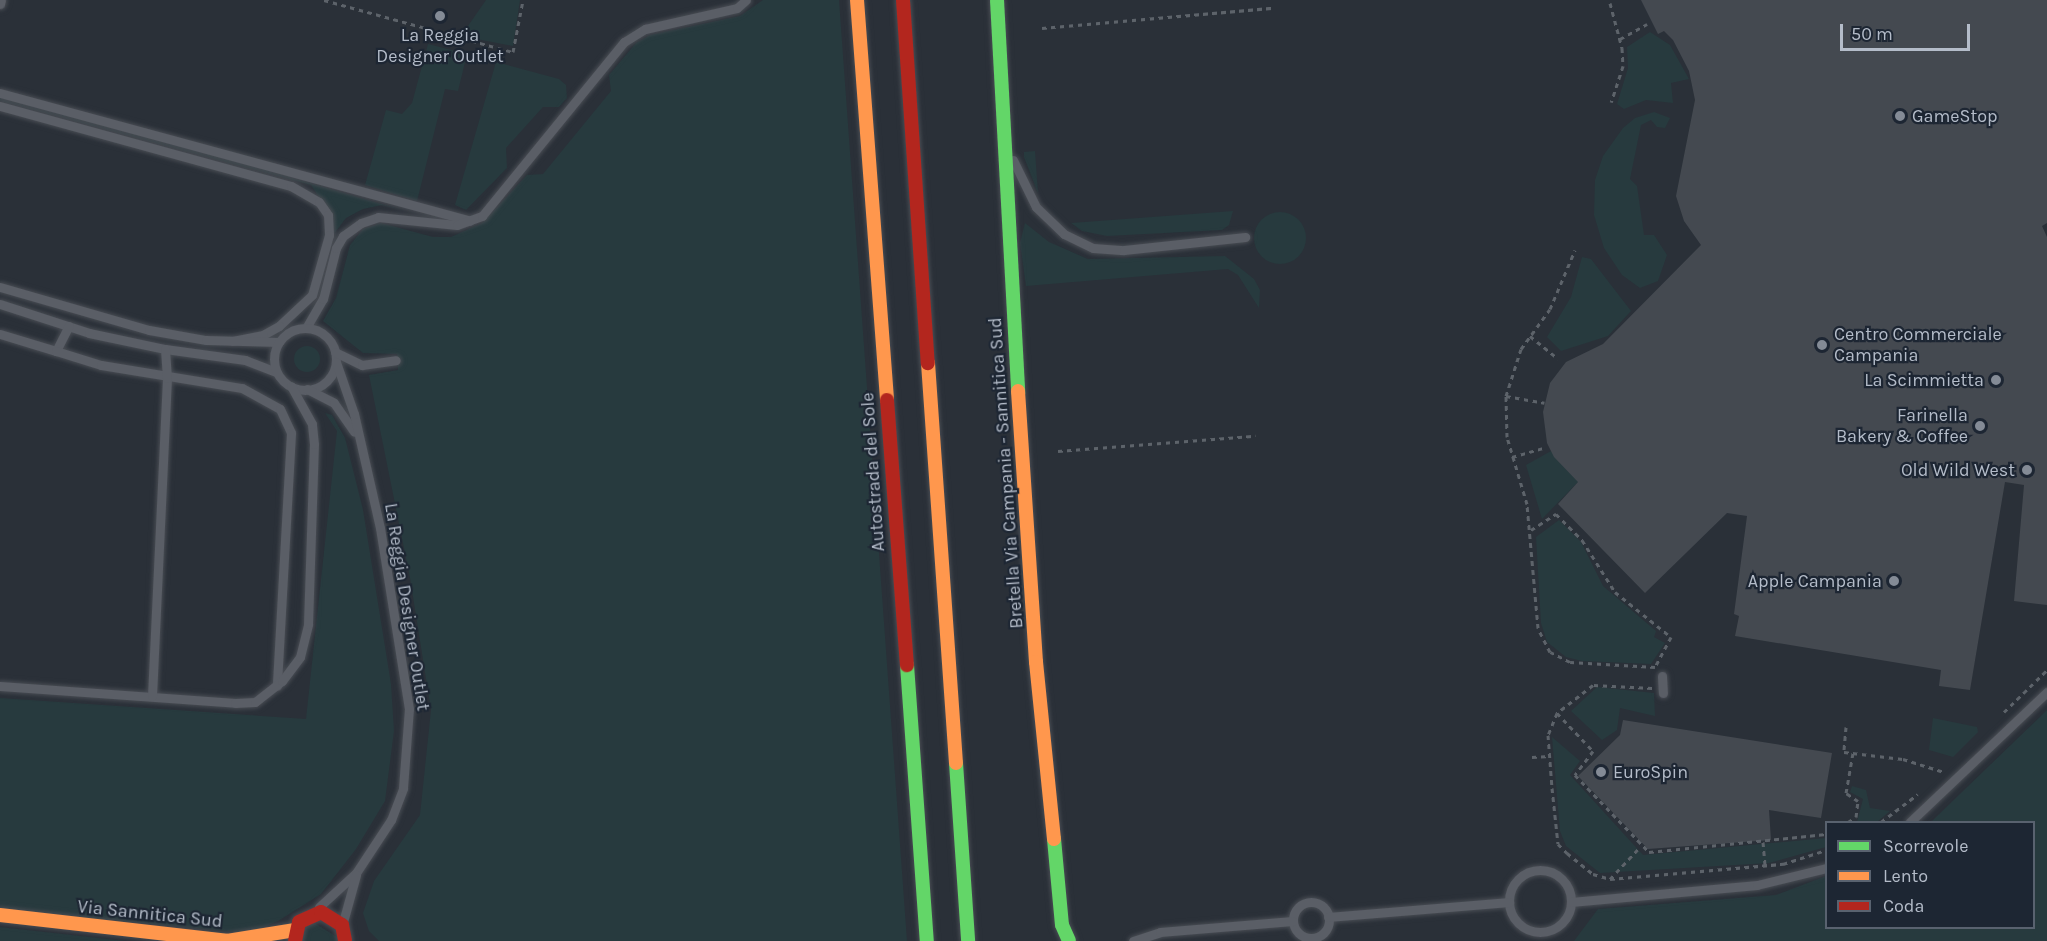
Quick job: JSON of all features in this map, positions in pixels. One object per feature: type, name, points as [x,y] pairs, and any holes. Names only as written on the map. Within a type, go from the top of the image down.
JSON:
[{"type":"main road","name":"Autostrada del Sole","points":[[857,0],[927,941]]},
{"type":"main road","points":[[903,0],[968,941]]},
{"type":"main road","name":"Bretella Via Campania - Sannitica Sud","points":[[997,0],[1006,207],[1036,662],[1062,925],[1069,941]]},
{"type":"main road","points":[[313,913],[330,914],[347,935]]},
{"type":"main road","name":"Via Sannitica Sud","points":[[0,915],[227,941],[295,935],[313,913]]},
{"type":"lane","points":[[306,328],[323,299],[336,248],[343,237],[378,217],[458,225],[482,216],[624,42],[645,29],[737,8],[746,0]]},
{"type":"lane","points":[[0,93],[470,220]]},
{"type":"lane","points":[[0,106],[291,186],[320,202],[328,215],[329,235],[312,295],[279,326],[263,335],[233,341]]},
{"type":"lane","points":[[1004,125],[1014,162],[1036,207],[1064,234],[1093,248],[1124,250],[1245,237]]},
{"type":"lane","points":[[0,287],[142,328],[233,341],[279,342]]},
{"type":"lane","points":[[0,304],[69,326],[165,349],[245,360],[277,372],[291,386],[306,410],[314,434],[310,571],[304,643],[293,668],[277,686],[255,702],[0,686]]},
{"type":"lane","points":[[56,351],[69,326]]},
{"type":"lane","points":[[277,372],[274,362],[279,342],[286,334],[306,328],[325,335],[335,357],[328,380],[307,389],[291,386]]},
{"type":"lane","points":[[0,334],[101,365],[242,388],[274,404],[287,421],[291,433],[277,686]]},
{"type":"lane","points":[[152,696],[167,376],[165,349]]},
{"type":"lane","points":[[335,357],[362,365],[396,360]]},
{"type":"lane","name":"La Reggia Designer Outlet","points":[[313,913],[356,873],[391,820],[403,788],[409,709],[380,528],[335,357]]},
{"type":"lane","name":"La Reggia Designer Outlet","points":[[307,389],[334,403],[359,442]]},
{"type":"lane","points":[[1662,676],[1663,691]]},
{"type":"lane","points":[[1911,821],[2047,692]]},
{"type":"lane","points":[[1571,902],[1757,885],[1825,868]]},
{"type":"lane","points":[[1542,870],[1566,884],[1571,902],[1565,919],[1551,930],[1542,932],[1523,927],[1511,912],[1509,902],[1518,879],[1542,870]]},
{"type":"lane","name":"La Reggia Designer Outlet","points":[[347,935],[356,873]]},
{"type":"lane","points":[[1310,902],[1320,904],[1328,917],[1326,928],[1311,937],[1297,931],[1293,921],[1296,910],[1310,902]]},
{"type":"lane","points":[[1328,917],[1509,902]]},
{"type":"lane","points":[[1133,941],[1160,932],[1293,921]]},
{"type":"lane","points":[[1551,930],[1552,941]]},
{"type":"path","points":[[324,0],[513,52],[523,0]]},
{"type":"path","points":[[1610,3],[1620,39],[1623,66],[1611,102]]},
{"type":"path","points":[[1042,28],[1272,8]]},
{"type":"path","points":[[1620,39],[1647,24]]},
{"type":"path","points":[[1531,530],[1556,514],[1582,540],[1615,592],[1671,637],[1655,667],[1570,662],[1550,652],[1538,628],[1531,530],[1527,504],[1506,437],[1506,396],[1512,371],[1530,336],[1550,309],[1575,250]]},
{"type":"path","points":[[1530,336],[1558,359]]},
{"type":"path","points":[[1506,396],[1544,403]]},
{"type":"path","points":[[1058,451],[1255,436]]},
{"type":"path","points":[[1512,457],[1543,448]]},
{"type":"path","points":[[2004,712],[2047,670]]},
{"type":"path","points":[[1663,691],[1593,685],[1557,713],[1548,735],[1558,844],[1593,874],[1610,879],[1765,866],[1825,851]]},
{"type":"path","points":[[1557,713],[1593,751],[1575,775],[1649,852],[1825,834]]},
{"type":"path","points":[[1846,727],[1844,752],[1903,759],[1944,772]]},
{"type":"path","points":[[1850,821],[1856,817],[1858,801],[1846,793],[1853,753]]},
{"type":"path","points":[[1532,757],[1550,756]]},
{"type":"path","points":[[1763,842],[1765,866]]},
{"type":"path","points":[[1610,879],[1641,846]]},
{"type":"green space","points":[[486,0],[520,0],[513,46],[461,36]]},
{"type":"green space","points":[[763,0],[839,0],[907,941],[379,941],[369,931],[363,913],[374,881],[420,815],[431,710],[410,578],[369,375],[398,370],[397,354],[363,353],[323,321],[336,298],[350,245],[363,229],[381,223],[433,237],[451,237],[482,223],[527,175],[543,174],[611,91],[609,75],[636,43],[650,35],[740,16]]},
{"type":"green space","points":[[1650,32],[1670,45],[1689,79],[1671,83],[1673,103],[1646,100],[1624,109],[1617,104],[1628,68],[1627,47]]},
{"type":"green space","points":[[428,44],[467,54],[458,91],[445,89],[417,201],[365,185],[386,110],[402,114],[412,103]]},
{"type":"green space","points":[[496,62],[559,79],[566,85],[567,98],[559,107],[543,107],[506,148],[507,168],[466,210],[455,205]]},
{"type":"green space","points":[[0,97],[215,155],[402,210],[382,205],[363,209],[346,218],[333,235],[326,208],[311,185],[0,101]]},
{"type":"green space","points":[[1654,112],[1670,118],[1665,128],[1657,127],[1651,120],[1641,125],[1630,179],[1637,186],[1644,235],[1654,235],[1667,255],[1658,281],[1640,288],[1622,275],[1604,248],[1594,215],[1595,180],[1603,156],[1623,128],[1635,118]]},
{"type":"green space","points":[[1035,151],[1038,193],[1024,157],[1024,152]]},
{"type":"green space","points":[[1233,211],[1229,225],[1222,230],[1107,236],[1082,231],[1071,223]]},
{"type":"green space","points":[[1280,212],[1290,214],[1298,220],[1304,228],[1306,238],[1304,248],[1298,256],[1290,262],[1280,264],[1270,262],[1262,256],[1256,248],[1254,238],[1256,228],[1262,220],[1270,214]]},
{"type":"green space","points":[[1025,223],[1049,242],[1088,259],[1225,256],[1254,279],[1260,290],[1259,308],[1238,275],[1228,269],[1026,286],[1020,243]]},
{"type":"green space","points":[[1582,257],[1591,259],[1631,311],[1608,336],[1561,351],[1547,337],[1571,297]]},
{"type":"green space","points":[[307,346],[316,350],[320,359],[316,368],[307,372],[298,368],[294,359],[298,350]]},
{"type":"green space","points":[[325,413],[332,415],[345,438],[363,510],[391,684],[394,731],[385,801],[356,849],[321,894],[278,921],[250,933],[0,910],[0,698],[306,719],[337,431]]},
{"type":"green space","points":[[1551,451],[1579,481],[1542,519],[1526,465]]},
{"type":"green space","points":[[1559,520],[1581,542],[1603,586],[1656,631],[1654,637],[1665,643],[1651,664],[1582,661],[1566,657],[1547,642],[1541,623],[1536,537]]},
{"type":"green space","points":[[1597,687],[1654,693],[1655,716],[1620,708],[1617,730],[1602,740],[1571,711]]},
{"type":"green space","points":[[2047,710],[2047,941],[1574,941],[1598,909],[1776,895],[1825,876],[1825,929],[2035,929],[2035,821],[1932,821]]},
{"type":"green space","points":[[1933,718],[1977,727],[1978,732],[1953,757],[1929,750]]},
{"type":"green space","points":[[1552,737],[1580,761],[1570,775],[1643,855],[1825,838],[1825,847],[1769,863],[1600,873],[1566,846],[1560,831]]},
{"type":"green space","points":[[1852,786],[1866,790],[1870,808],[1890,811],[1878,821],[1857,821],[1863,799],[1850,792]]},
{"type":"green space","points":[[307,918],[343,941],[297,941]]},
{"type":"green space","points":[[0,927],[126,941],[0,941]]},
{"type":"building","name":"Centro Commerciale Campania","points":[[1641,0],[2047,0],[2047,223],[2042,226],[2047,237],[2047,605],[2014,601],[2024,485],[2005,482],[1970,690],[1939,686],[1941,670],[1735,636],[1739,616],[1734,614],[1747,516],[1727,513],[1645,593],[1558,504],[1578,482],[1554,457],[1547,443],[1543,412],[1550,383],[1566,362],[1603,344],[1701,245],[1684,221],[1676,196],[1695,100],[1689,71],[1673,40],[1664,31],[1658,34]]},
{"type":"building","points":[[1623,720],[1832,753],[1821,818],[1769,810],[1771,840],[1648,849],[1578,776],[1620,735]]},
{"type":"traffic: fast","points":[[997,0],[1018,391]]},
{"type":"traffic: fast","points":[[907,665],[927,941]]},
{"type":"traffic: fast","points":[[956,763],[968,941]]},
{"type":"traffic: fast","points":[[1054,839],[1062,925],[1069,941]]},
{"type":"traffic: slow","points":[[857,0],[887,400]]},
{"type":"traffic: slow","points":[[928,363],[956,763]]},
{"type":"traffic: slow","points":[[1018,391],[1036,662],[1054,839]]},
{"type":"traffic: slow","points":[[0,915],[227,941],[295,930]]},
{"type":"traffic: jam","points":[[903,0],[928,363]]},
{"type":"traffic: jam","points":[[887,400],[907,665]]},
{"type":"traffic: jam","points":[[295,941],[299,922],[321,912],[342,925],[345,941]]},
{"type":"place","name":"La Reggia Designer Outlet","points":[[440,16]]},
{"type":"place","name":"GameStop","points":[[1900,116]]},
{"type":"place","name":"Centro Commerciale Campania","points":[[1822,345]]},
{"type":"place","name":"La Scimmietta","points":[[1996,380]]},
{"type":"place","name":"Farinella Bakery & Coffee","points":[[1980,426]]},
{"type":"place","name":"Old Wild West","points":[[2027,470]]},
{"type":"place","name":"Apple Campania","points":[[1894,581]]},
{"type":"place","name":"EuroSpin","points":[[1601,772]]}]
